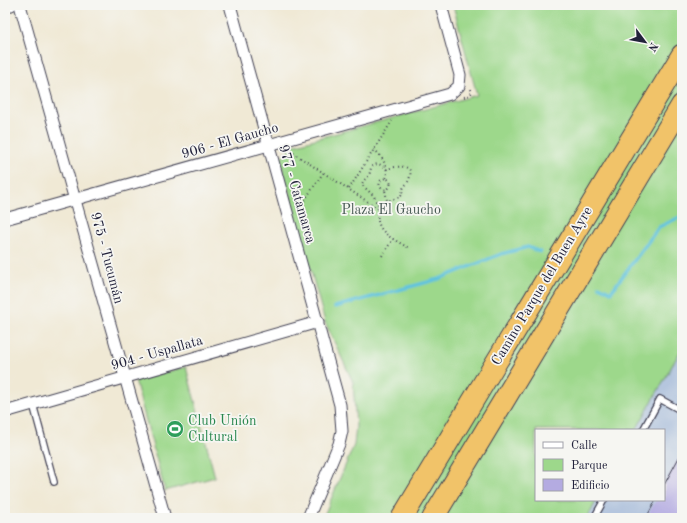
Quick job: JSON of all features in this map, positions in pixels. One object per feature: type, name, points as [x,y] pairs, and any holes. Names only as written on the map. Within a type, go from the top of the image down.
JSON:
[{"type":"highway","name":"Camino Parque del Buen Ayre","points":[[402,518],[682,55]]},
{"type":"highway","name":"Camino Parque del Buen Ayre","points":[[433,518],[682,105]]},
{"type":"street","points":[[5,7],[11,5]]},
{"type":"street","name":"975 - Tucumán","points":[[20,5],[76,199],[124,378],[165,518]]},
{"type":"street","name":"977 - Catamarca","points":[[230,5],[340,405],[342,431],[336,454],[308,518]]},
{"type":"street","points":[[441,5],[460,75],[464,84]]},
{"type":"street","name":"906 - El Gaucho","points":[[5,218],[268,146],[450,94],[464,84]]},
{"type":"street","name":"904 - Uspallata","points":[[5,412],[318,322]]},
{"type":"lane","points":[[644,429],[660,399],[682,411]]},
{"type":"lane","points":[[33,404],[54,482]]},
{"type":"lane","points":[[594,518],[603,501]]},
{"type":"path","points":[[459,98],[470,95],[472,92],[464,84]]},
{"type":"path","points":[[349,190],[395,117],[388,119]]},
{"type":"path","points":[[286,148],[379,209]]},
{"type":"path","points":[[374,149],[380,156],[387,169],[386,179]]},
{"type":"path","points":[[382,206],[377,204],[374,196],[363,188],[362,182],[369,176],[370,169],[373,165],[379,164],[387,169],[397,166],[404,166],[409,171],[410,176],[407,183],[399,197],[391,199],[379,209],[377,218],[378,225],[381,230],[409,248]]},
{"type":"path","points":[[295,204],[297,211],[324,173]]},
{"type":"path","points":[[386,179],[382,180],[380,185],[381,188],[386,190]]},
{"type":"path","points":[[386,179],[391,184],[390,188],[386,190]]},
{"type":"path","points":[[386,190],[386,202]]},
{"type":"path","points":[[382,256],[393,239]]},
{"type":"shaded area","points":[[682,348],[682,518],[587,518],[596,501],[665,501],[665,429],[637,429]]},
{"type":"green space","name":"Plaza El Gaucho","points":[[453,5],[682,5],[682,348],[637,429],[535,429],[535,501],[596,501],[587,518],[323,518],[354,445],[356,426],[353,382],[325,322],[280,159],[293,145],[477,95]]},
{"type":"green space","name":"Club Unión Cultural","points":[[186,367],[215,477],[165,491],[135,380]]},
{"type":"building","points":[[682,452],[682,518],[646,518],[655,501],[665,501],[665,483]]},
{"type":"waterway","points":[[599,286],[611,292],[659,227],[682,216]]},
{"type":"waterway","points":[[335,307],[439,279],[501,254],[528,247],[540,252]]},
{"type":"place","name":"Club Unión Cultural","points":[[175,429]]}]
